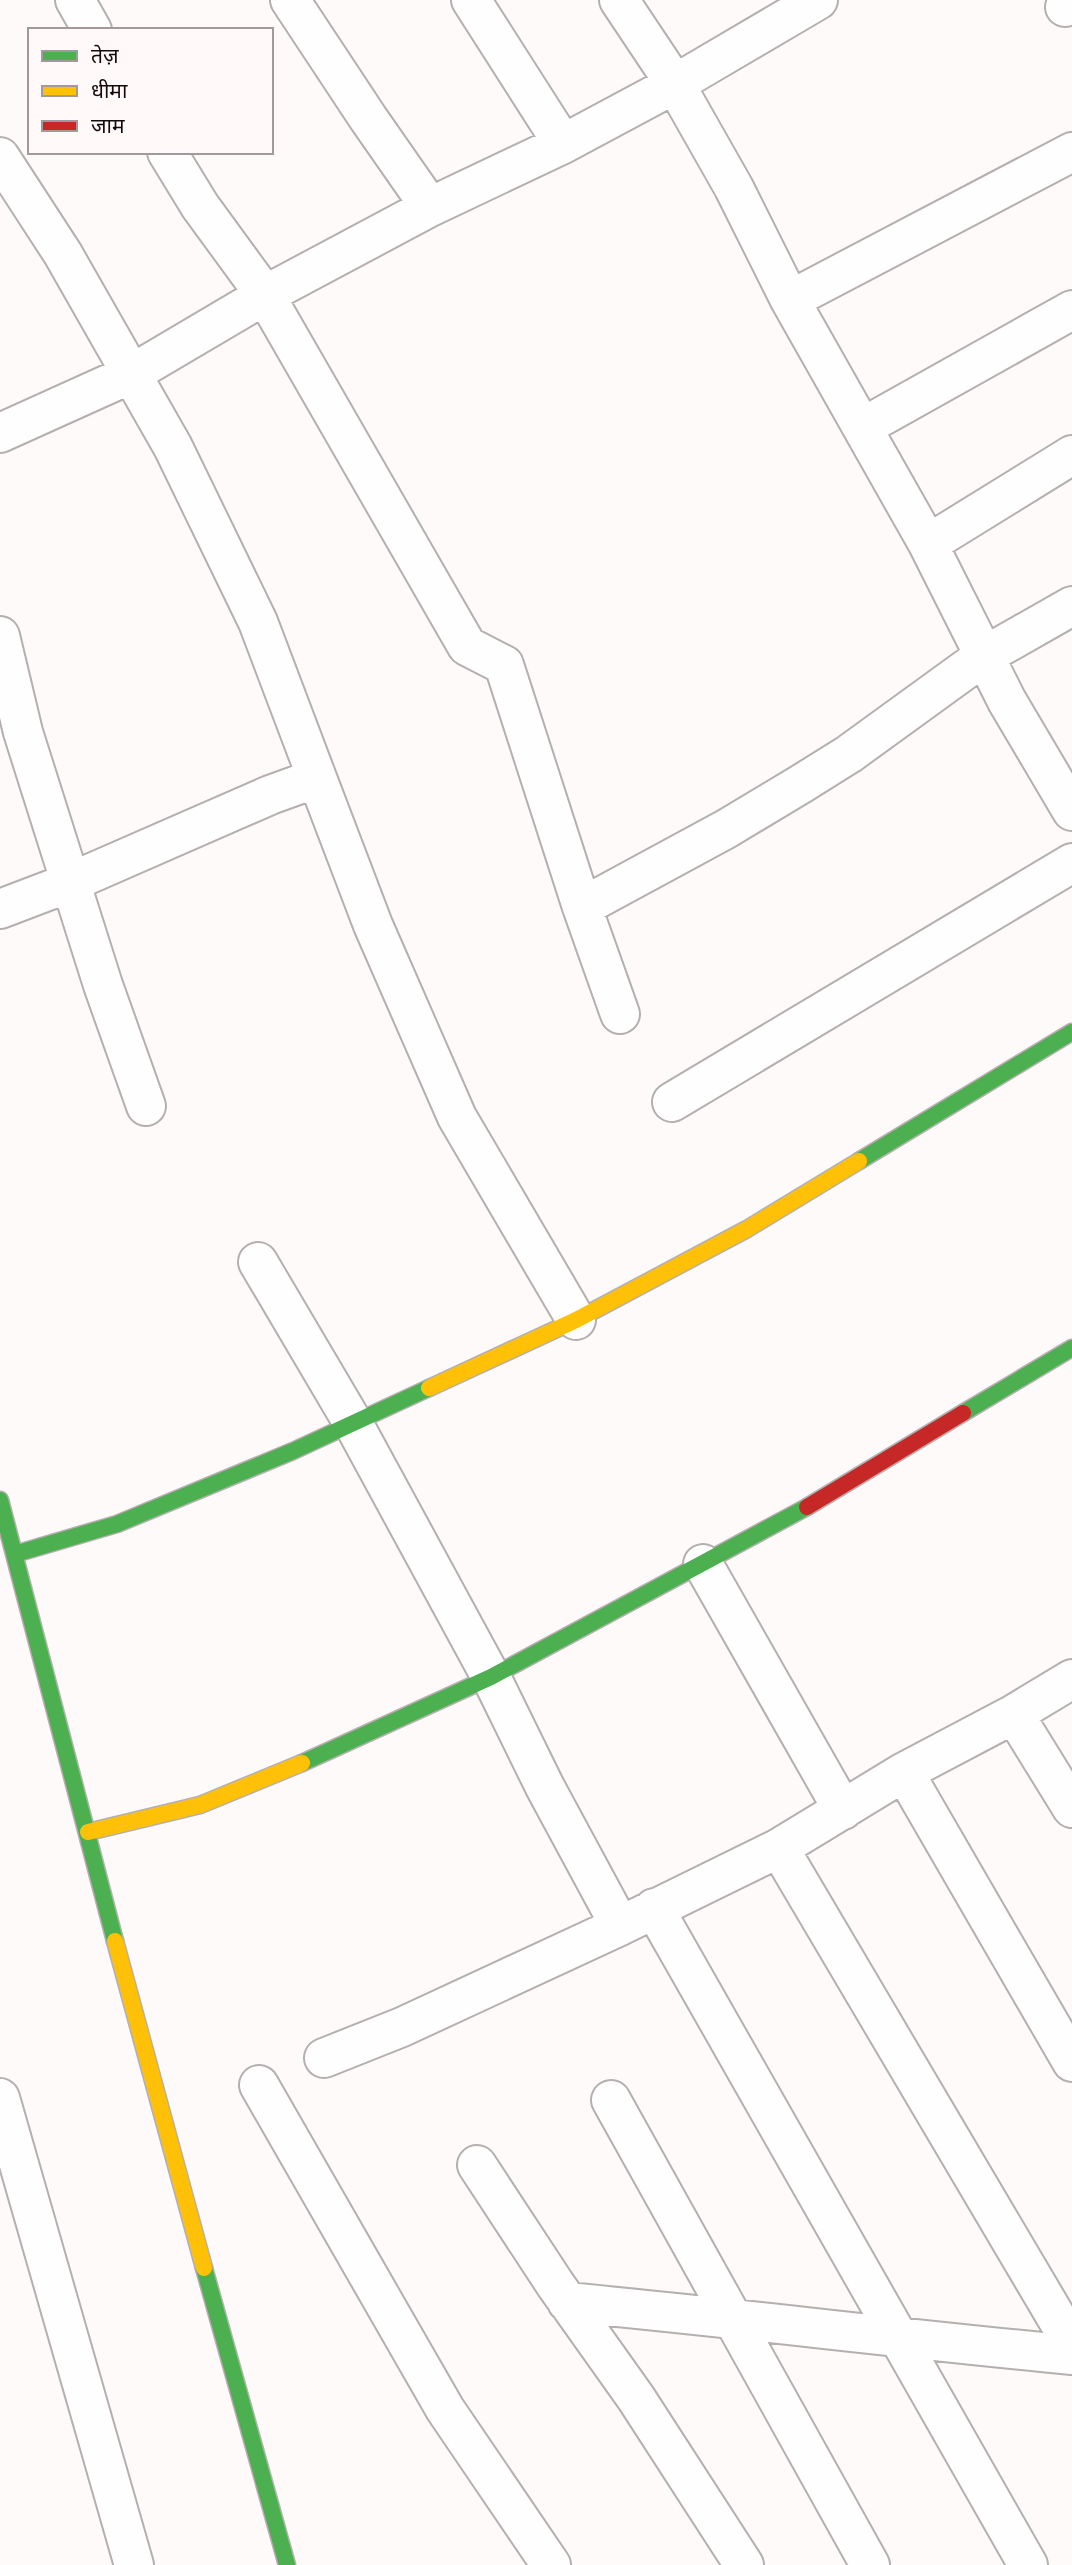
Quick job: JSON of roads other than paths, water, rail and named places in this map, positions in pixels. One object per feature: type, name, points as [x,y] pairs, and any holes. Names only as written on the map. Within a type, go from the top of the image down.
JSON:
[{"type":"street","points":[[75,0],[91,28]]},
{"type":"street","points":[[290,0],[430,207]]},
{"type":"street","points":[[471,0],[564,144]]},
{"type":"street","points":[[620,0],[674,84],[734,188],[790,300],[928,544],[1007,701],[1072,811]]},
{"type":"street","points":[[6,421],[133,373],[265,295],[430,207],[564,144],[818,0]]},
{"type":"street","points":[[790,300],[1072,152]]},
{"type":"street","points":[[168,154],[200,206],[265,295],[467,646],[504,665],[582,907],[620,1014]]},
{"type":"street","points":[[0,157],[63,254],[173,447],[258,622],[373,925],[457,1117],[576,1320]]},
{"type":"street","points":[[863,427],[1072,310]]},
{"type":"street","points":[[928,544],[1072,455]]},
{"type":"street","points":[[582,907],[726,829],[801,784],[849,754],[984,656],[1072,606]]},
{"type":"street","points":[[0,636],[23,732],[103,985],[146,1106]]},
{"type":"street","points":[[0,909],[71,882],[270,795],[317,778]]},
{"type":"street","points":[[672,1102],[1072,863]]},
{"type":"street","points":[[15,1554],[117,1524],[293,1451],[576,1320],[747,1229],[1072,1032]]},
{"type":"street","points":[[258,1262],[353,1423],[491,1678],[545,1787],[620,1926]]},
{"type":"street","points":[[88,1832],[200,1805],[281,1773],[491,1678],[797,1513],[1072,1348]]},
{"type":"street","points":[[0,1500],[162,2119],[287,2565]]},
{"type":"street","points":[[703,1564],[843,1810]]},
{"type":"street","points":[[324,2058],[402,2026],[620,1926],[779,1848],[904,1772],[1014,1714],[1072,1679]]},
{"type":"street","points":[[1014,1714],[1072,1808]]},
{"type":"street","points":[[904,1772],[1072,2062]]},
{"type":"street","points":[[779,1848],[1072,2344]]},
{"type":"street","points":[[654,1908],[1028,2565]]},
{"type":"street","points":[[260,2085],[445,2409],[551,2565]]},
{"type":"street","points":[[0,2098],[134,2565]]},
{"type":"street","points":[[611,2099],[870,2565]]},
{"type":"street","points":[[477,2165],[636,2398],[744,2565]]},
{"type":"street","points":[[568,2302],[733,2318],[899,2339],[1072,2355]]}]
